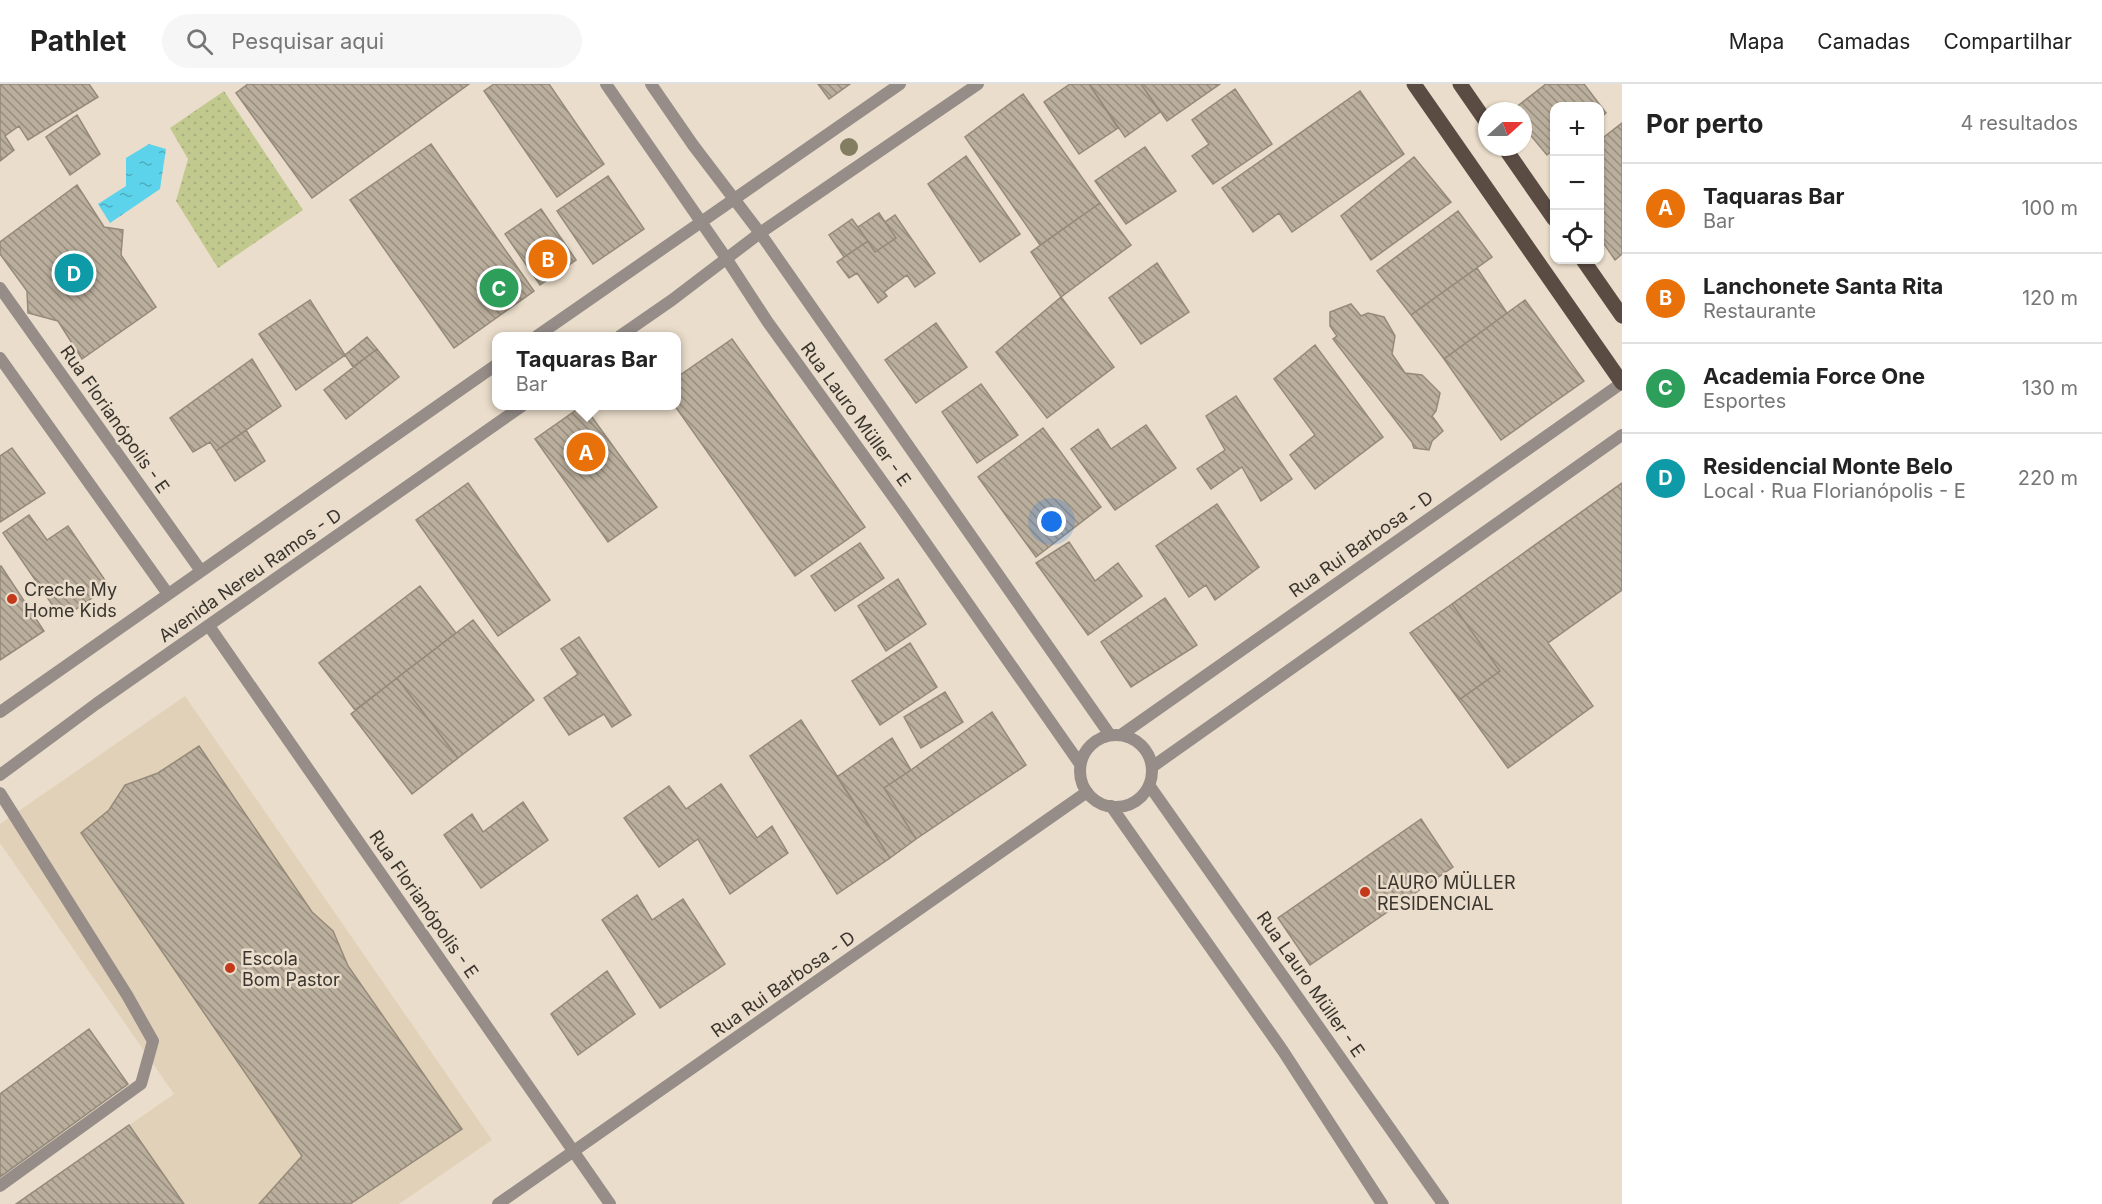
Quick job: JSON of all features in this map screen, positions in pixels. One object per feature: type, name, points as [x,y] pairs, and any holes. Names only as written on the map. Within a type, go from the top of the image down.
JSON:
[{"type":"main road","points":[[1414,84],[1622,383]]},
{"type":"main road","points":[[1460,84],[1478,110]]},
{"type":"main road","points":[[1510,156],[1550,213]]},
{"type":"main road","points":[[1586,264],[1622,316]]},
{"type":"street","name":"Rua Lauro Müller - E","points":[[606,84],[726,258],[766,321],[902,509],[1080,764]]},
{"type":"street","name":"Rua Lauro Müller - E","points":[[651,84],[693,145],[760,233],[1115,735]]},
{"type":"street","points":[[543,332],[900,84]]},
{"type":"street","points":[[625,332],[760,233],[978,84]]},
{"type":"street","name":"Rua Florianópolis - E","points":[[0,288],[201,571]]},
{"type":"street","points":[[0,358],[168,594]]},
{"type":"street","name":"Avenida Nereu Ramos - D","points":[[0,712],[492,368]]},
{"type":"street","name":"Rua Rui Barbosa - D","points":[[1115,735],[1622,383]]},
{"type":"street","name":"Avenida Nereu Ramos - D","points":[[0,775],[515,410]]},
{"type":"street","points":[[1152,767],[1622,435]]},
{"type":"street","name":"Rua Florianópolis - E","points":[[209,626],[610,1204]]},
{"type":"street","points":[[1115,735],[1132,739],[1142,746],[1152,767],[1149,785],[1142,795],[1122,806],[1102,804],[1087,792],[1082,784],[1080,764],[1091,745],[1100,738],[1115,735]]},
{"type":"street","name":"Rua Lauro Müller - E","points":[[1149,785],[1443,1204]]},
{"type":"street","name":"Rua Rui Barbosa - D","points":[[498,1204],[1087,792]]},
{"type":"street","points":[[0,794],[127,995],[153,1041],[141,1084],[0,1186]]},
{"type":"street","points":[[1111,806],[1283,1051],[1382,1204]]},
{"type":"shaded area","name":"Escola Bom Pastor","points":[[185,696],[492,1140],[399,1204],[16,1204],[174,1094],[0,843],[0,824]]},
{"type":"green space","points":[[224,91],[303,210],[218,268],[176,201],[188,159],[170,128]]},
{"type":"water","points":[[149,144],[166,149],[160,189],[110,223],[98,204],[126,186],[126,158]]},
{"type":"building","points":[[0,84],[89,84],[98,97],[28,140],[19,126],[5,136],[14,150],[0,161]]},
{"type":"building","points":[[248,84],[469,84],[312,198],[236,93]]},
{"type":"building","points":[[494,84],[549,84],[604,164],[557,197],[484,91]]},
{"type":"building","points":[[818,84],[850,84],[829,99]]},
{"type":"building","points":[[1070,84],[1089,84],[1118,128],[1079,154],[1044,102]]},
{"type":"building","points":[[1089,84],[1141,84],[1160,112],[1125,137]]},
{"type":"building","points":[[1141,84],[1220,84],[1167,121]]},
{"type":"building","points":[[1546,84],[1584,84],[1598,102],[1550,102],[1550,152],[1547,155],[1532,137],[1532,102],[1523,102]]},
{"type":"building","points":[[1235,89],[1272,144],[1213,184],[1192,156],[1209,144],[1192,120]]},
{"type":"building","points":[[1360,91],[1404,154],[1292,232],[1279,213],[1253,232],[1222,188]]},
{"type":"building","points":[[1023,94],[1100,203],[1040,245],[965,137]]},
{"type":"building","points":[[77,115],[100,154],[70,175],[46,137]]},
{"type":"building","points":[[1622,123],[1622,254],[1615,260],[1604,244],[1604,137]]},
{"type":"building","points":[[431,144],[534,291],[454,348],[350,200]]},
{"type":"building","points":[[1145,147],[1176,191],[1126,224],[1095,181]]},
{"type":"building","points":[[966,156],[1020,234],[980,262],[928,184]]},
{"type":"building","points":[[1414,157],[1451,202],[1371,260],[1341,216]]},
{"type":"building","points":[[608,176],[644,229],[593,264],[557,211]]},
{"type":"building","points":[[77,185],[104,227],[123,230],[121,255],[156,307],[82,359],[58,321],[28,313],[27,291],[0,254],[0,242]]},
{"type":"building","points":[[1100,203],[1131,245],[1061,297],[1031,252]]},
{"type":"building","points":[[541,209],[576,260],[540,285],[505,234]]},
{"type":"building","points":[[1458,211],[1492,257],[1411,315],[1377,271]]},
{"type":"building","points":[[879,213],[896,238],[875,252],[858,227]]},
{"type":"building","points":[[895,215],[935,273],[915,287],[907,275],[884,292],[887,296],[878,303],[857,273],[849,278],[837,262],[868,241],[875,252],[896,238],[885,222]]},
{"type":"building","points":[[852,219],[868,241],[844,257],[829,235]]},
{"type":"building","points":[[1157,263],[1189,312],[1141,344],[1109,298]]},
{"type":"building","points":[[1477,268],[1507,313],[1444,359],[1411,315]]},
{"type":"building","points":[[1061,297],[1114,367],[1047,418],[996,352]]},
{"type":"building","points":[[310,300],[345,355],[296,390],[259,334]]},
{"type":"building","points":[[1525,300],[1584,381],[1501,440],[1444,359]]},
{"type":"building","points":[[1351,304],[1361,316],[1368,313],[1384,317],[1395,336],[1392,354],[1405,373],[1422,375],[1440,393],[1436,411],[1432,416],[1443,431],[1432,441],[1429,450],[1414,448],[1412,442],[1333,339],[1337,336],[1330,326],[1330,312]]},
{"type":"building","points":[[936,323],[967,367],[916,403],[885,360]]},
{"type":"building","points":[[367,337],[377,349],[353,367],[345,355]]},
{"type":"building","points":[[732,339],[865,527],[795,576],[678,410],[681,410],[681,375]]},
{"type":"building","points":[[1315,345],[1383,437],[1315,489],[1290,455],[1315,435],[1274,379]]},
{"type":"building","points":[[377,349],[399,377],[346,419],[324,390]]},
{"type":"building","points":[[252,359],[281,406],[216,451],[210,442],[193,452],[170,418]]},
{"type":"building","points":[[981,384],[1018,435],[977,463],[942,412]]},
{"type":"building","points":[[1236,396],[1292,479],[1261,501],[1242,467],[1211,489],[1197,469],[1225,450],[1206,416]]},
{"type":"building","points":[[576,410],[587,410],[657,507],[608,542],[535,439]]},
{"type":"building","points":[[1146,425],[1176,468],[1115,510],[1071,449],[1098,429],[1111,449]]},
{"type":"building","points":[[1043,428],[1101,507],[1036,557],[978,477]]},
{"type":"building","points":[[246,430],[265,461],[235,481],[216,451]]},
{"type":"building","points":[[12,448],[45,493],[0,522],[0,456]]},
{"type":"building","points":[[468,483],[550,600],[498,636],[416,520]]},
{"type":"building","points":[[1622,483],[1622,590],[1548,643],[1593,706],[1508,768],[1459,700],[1500,671],[1452,604]]},
{"type":"building","points":[[1217,504],[1259,567],[1215,600],[1206,585],[1189,597],[1156,546]]},
{"type":"building","points":[[29,515],[47,540],[68,526],[109,586],[62,619],[3,533]]},
{"type":"building","points":[[1069,542],[1095,581],[1118,563],[1142,596],[1088,635],[1036,563]]},
{"type":"building","points":[[860,543],[884,578],[835,611],[811,576]]},
{"type":"building","name":"Creche My Home Kids","points":[[0,567],[44,631],[0,660]]},
{"type":"building","points":[[898,579],[926,624],[886,651],[858,606]]},
{"type":"building","points":[[420,586],[456,633],[355,710],[319,663]]},
{"type":"building","points":[[1165,598],[1197,645],[1131,687],[1101,642]]},
{"type":"building","points":[[1452,604],[1500,671],[1459,700],[1410,633]]},
{"type":"building","points":[[473,620],[534,700],[458,758],[397,678]]},
{"type":"building","points":[[579,637],[631,715],[612,727],[604,714],[569,735],[544,698],[578,674],[561,649]]},
{"type":"building","points":[[910,643],[937,687],[880,725],[852,681]]},
{"type":"building","points":[[397,678],[458,758],[412,794],[351,714]]},
{"type":"building","points":[[945,692],[963,722],[921,748],[904,717]]},
{"type":"building","points":[[992,712],[1026,765],[916,839],[884,788]]},
{"type":"building","points":[[801,720],[890,858],[837,894],[750,756]]},
{"type":"building","points":[[892,738],[911,770],[884,788],[916,839],[890,858],[837,777]]},
{"type":"building","points":[[199,746],[312,912],[333,931],[348,966],[462,1129],[350,1204],[259,1204],[302,1156],[81,833],[109,810],[125,785],[158,773]]},
{"type":"building","points":[[721,784],[757,838],[772,826],[788,853],[730,894],[698,839],[659,867],[624,818],[669,786],[686,809]]},
{"type":"building","points":[[523,802],[548,840],[481,888],[444,835],[472,814],[483,832]]},
{"type":"building","name":"LAURO MÜLLER RESIDENCIAL","points":[[1421,819],[1453,867],[1310,965],[1278,918]]},
{"type":"building","points":[[637,895],[652,920],[683,899],[725,964],[660,1008],[602,920]]},
{"type":"building","points":[[607,971],[635,1014],[578,1055],[551,1014]]},
{"type":"building","points":[[89,1029],[128,1084],[0,1177],[0,1094]]},
{"type":"building","points":[[129,1125],[184,1204],[16,1204]]},
{"type":"place","name":"Lanchonete Santa Rita","points":[[548,259]]},
{"type":"place","name":"Residencial Monte Belo","points":[[74,273]]},
{"type":"place","name":"Academia Force One","points":[[499,288]]},
{"type":"place","name":"Taquaras Bar","points":[[586,452]]},
{"type":"place","name":"Creche My Home Kids","points":[[12,599]]},
{"type":"place","name":"LAURO MÜLLER RESIDENCIAL","points":[[1365,892]]},
{"type":"place","name":"Escola Bom Pastor","points":[[230,968]]}]
